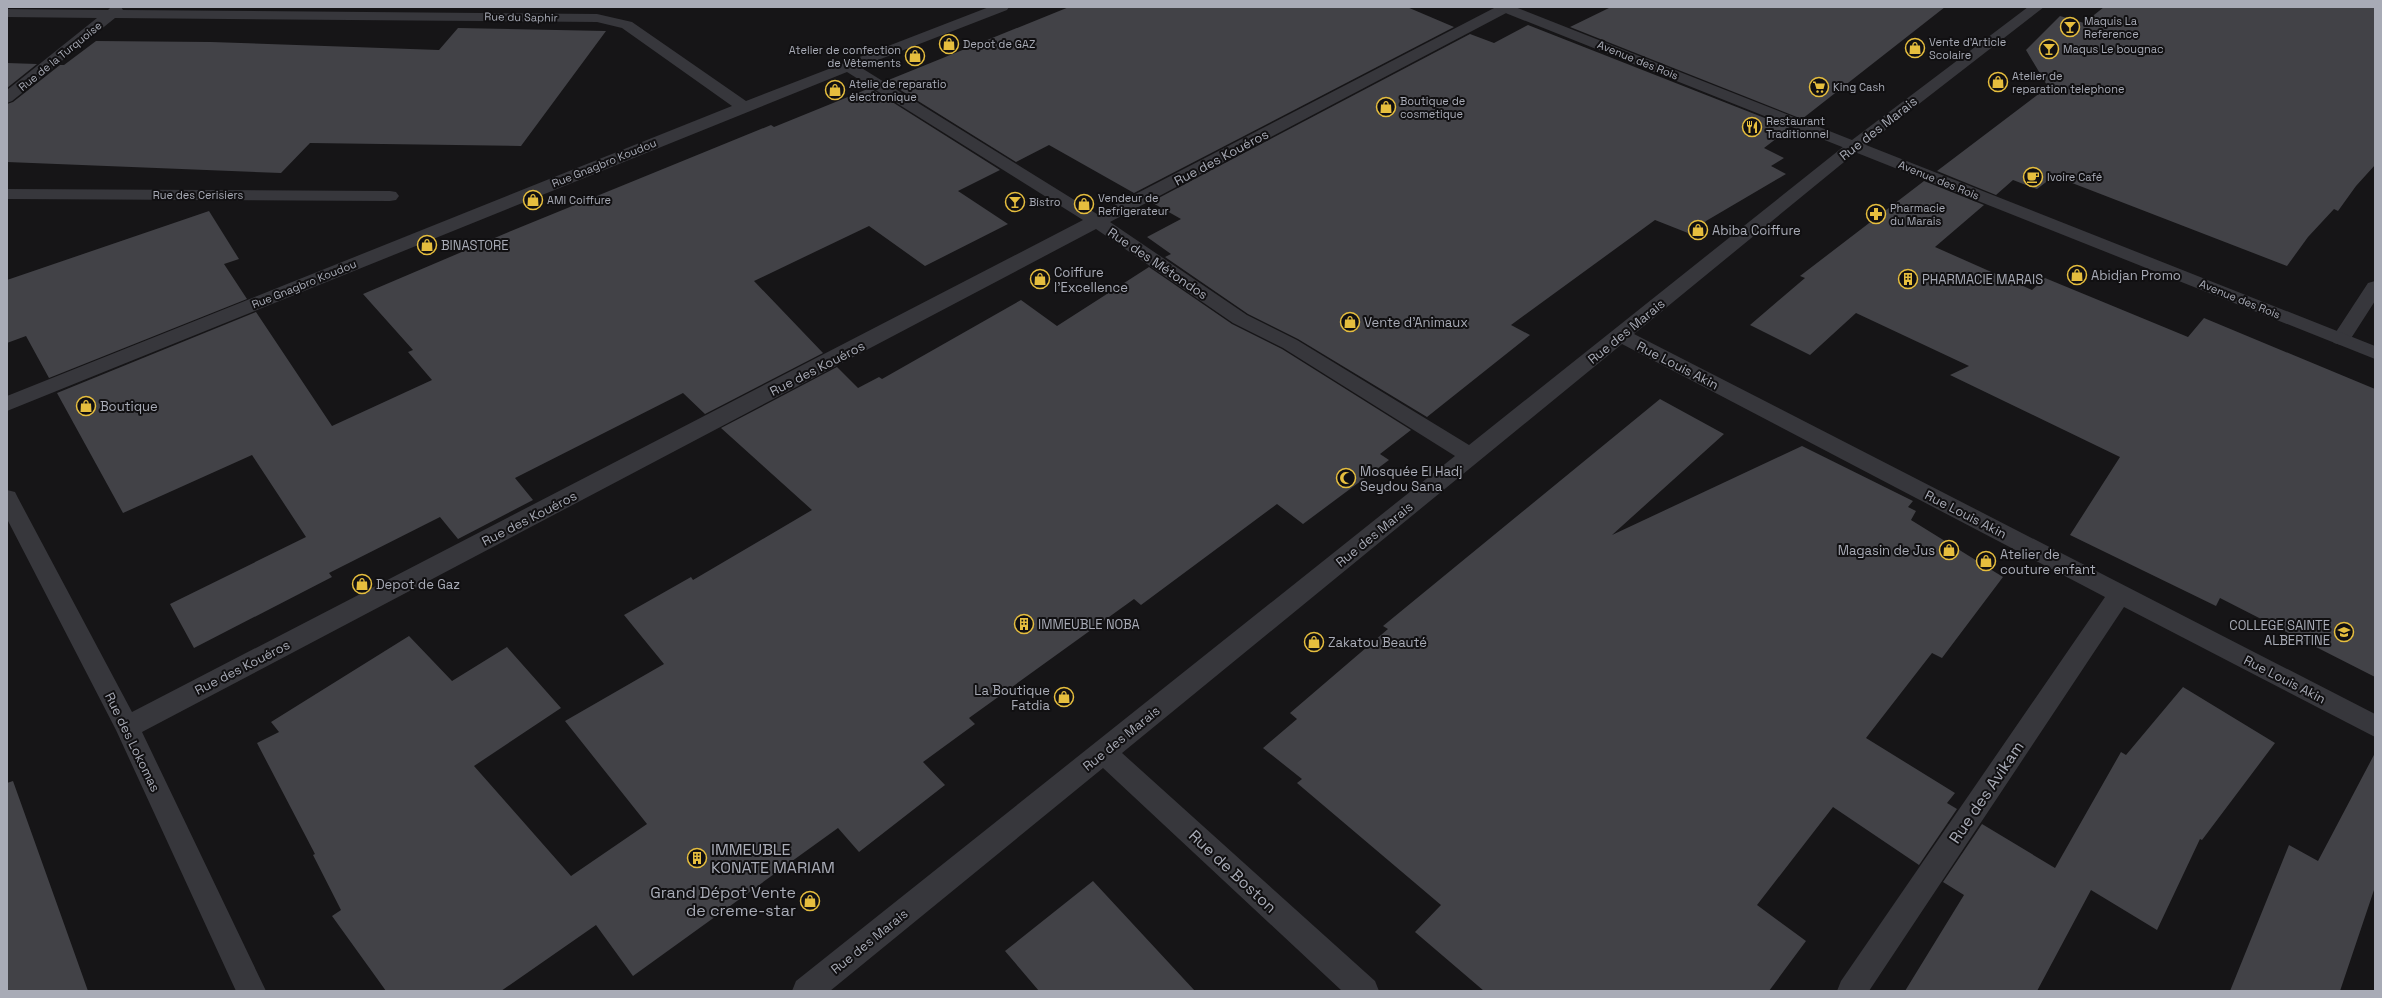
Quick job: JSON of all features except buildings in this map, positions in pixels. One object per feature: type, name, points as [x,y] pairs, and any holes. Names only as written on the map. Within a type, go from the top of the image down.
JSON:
[{"type":"street","name":"Rue Gnagbro Koudou","points":[[7,404],[744,107],[1002,7]]},
{"type":"street","name":"Rue des Marais","points":[[807,991],[1854,146],[2037,7]]},
{"type":"street","name":"Avenue des Rois","points":[[1504,8],[2375,353]]},
{"type":"street","name":"Rue des Kouéros","points":[[127,727],[1098,222],[1504,8]]},
{"type":"street","name":"Rue du Saphir","points":[[7,13],[116,10],[597,18],[627,25],[744,107]]},
{"type":"street","name":"Rue de la Turquoise","points":[[7,98],[116,10]]},
{"type":"street","name":"Rue des Métondos","points":[[847,66],[1098,222],[1240,319],[1290,344],[1471,456]]},
{"type":"street","name":"Rue des Cerisiers","points":[[7,194],[390,196]]},
{"type":"street","points":[[2341,339],[2375,287]]},
{"type":"street","name":"Rue Louis Akin","points":[[1620,335],[2375,726]]},
{"type":"street","name":"Rue des Lokomas","points":[[7,498],[127,727],[251,991]]},
{"type":"street","name":"Rue des Avikam","points":[[1852,991],[2120,594]]},
{"type":"street","name":"Rue de Boston","points":[[1103,752],[1364,991]]},
{"type":"place","name":"Maquis La Reference","points":[[2070,27]]},
{"type":"place","name":"Depot de GAZ","points":[[949,44]]},
{"type":"place","name":"Vente d'Article Scolaire","points":[[1915,48]]},
{"type":"place","name":"Maqus Le bougnac","points":[[2049,49]]},
{"type":"place","name":"Atelier de confection de Vêtements","points":[[915,56]]},
{"type":"place","name":"Atelier de reparation telephone","points":[[1998,82]]},
{"type":"place","name":"King Cash","points":[[1819,87]]},
{"type":"place","name":"Atelie de reparatio électronique","points":[[835,90]]},
{"type":"place","name":"Boutique de cosmetique","points":[[1386,107]]},
{"type":"place","name":"Restaurant Traditionnel","points":[[1752,127]]},
{"type":"place","name":"Ivoire Café","points":[[2033,177]]},
{"type":"place","name":"AMI Coiffure","points":[[533,200]]},
{"type":"place","name":"Bistro","points":[[1015,202]]},
{"type":"place","name":"Vendeur de Refrigerateur","points":[[1084,204]]},
{"type":"place","name":"Pharmacie du Marais","points":[[1876,214]]},
{"type":"place","name":"Abiba Coiffure","points":[[1698,230]]},
{"type":"place","name":"BINASTORE","points":[[427,245]]},
{"type":"place","name":"Abidjan Promo","points":[[2077,275]]},
{"type":"place","name":"Coiffure l'Excellence","points":[[1040,279]]},
{"type":"place","name":"PHARMACIE MARAIS","points":[[1908,279]]},
{"type":"place","name":"Vente d'Animaux","points":[[1350,322]]},
{"type":"place","name":"Boutique","points":[[86,406]]},
{"type":"place","name":"Mosquée El Hadj Seydou Sana","points":[[1346,478]]},
{"type":"place","name":"Magasin de Jus","points":[[1949,550]]},
{"type":"place","name":"Atelier de couture enfant","points":[[1986,561]]},
{"type":"place","name":"Depot de Gaz","points":[[362,584]]},
{"type":"place","name":"IMMEUBLE NOBA","points":[[1024,624]]},
{"type":"place","name":"COLLEGE SAINTE ALBERTINE","points":[[2344,632]]},
{"type":"place","name":"Zakatou Beauté","points":[[1314,642]]},
{"type":"place","name":"La Boutique Fatdia","points":[[1064,697]]},
{"type":"place","name":"IMMEUBLE KONATE MARIAM","points":[[697,858]]},
{"type":"place","name":"Grand Dépot Vente de creme-star","points":[[810,901]]}]
